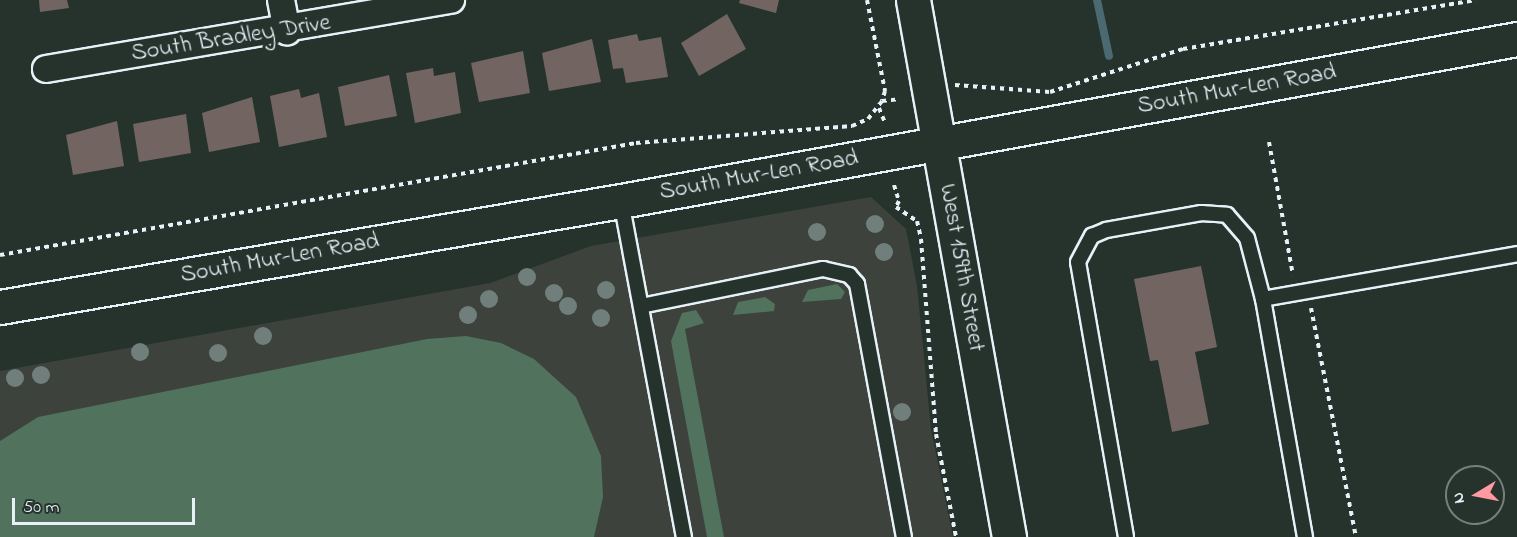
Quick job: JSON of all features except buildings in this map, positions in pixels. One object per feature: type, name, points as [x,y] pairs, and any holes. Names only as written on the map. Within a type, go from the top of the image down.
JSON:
[{"type":"main road","name":"West 159th Street","points":[[913,0],[1009,537]]},
{"type":"main road","name":"South Mur-Len Road","points":[[0,307],[621,201],[1517,39]]},
{"type":"street","points":[[281,0],[287,31]]},
{"type":"street","name":"South Bradley Drive","points":[[46,69],[287,31],[451,0]]},
{"type":"lane","points":[[621,201],[684,537]]},
{"type":"lane","points":[[1126,537],[1078,279],[1078,262],[1092,236],[1106,230],[1201,213],[1227,215],[1247,238],[1263,299],[1305,537]]},
{"type":"lane","points":[[1263,299],[1517,254]]},
{"type":"lane","points":[[641,306],[823,269],[849,275],[857,284],[904,537]]},
{"type":"path","points":[[0,255],[636,143],[852,126],[879,108],[885,91],[867,0]]},
{"type":"path","points":[[953,86],[1050,92],[1183,49],[1476,0]]},
{"type":"path","points":[[882,101],[900,99]]},
{"type":"path","points":[[879,108],[885,123]]},
{"type":"path","points":[[1269,142],[1294,276],[1304,274],[1308,291],[1356,537]]},
{"type":"path","points":[[894,185],[896,207],[917,221],[921,239],[936,434],[956,537]]},
{"type":"shaded area","points":[[871,197],[906,229],[917,286],[931,429],[953,537],[0,537],[0,371],[490,283],[591,246]]},
{"type":"green space","points":[[837,284],[845,292],[841,299],[802,302],[808,290]]},
{"type":"green space","points":[[765,297],[775,304],[774,311],[733,315],[738,302]]},
{"type":"green space","points":[[696,310],[704,323],[685,329],[724,537],[707,537],[671,341],[682,313]]},
{"type":"green space","points":[[466,336],[501,343],[534,359],[576,397],[601,456],[603,497],[594,537],[0,537],[0,441],[38,417],[427,339]]},
{"type":"waterway","points":[[1097,0],[1109,56]]}]
